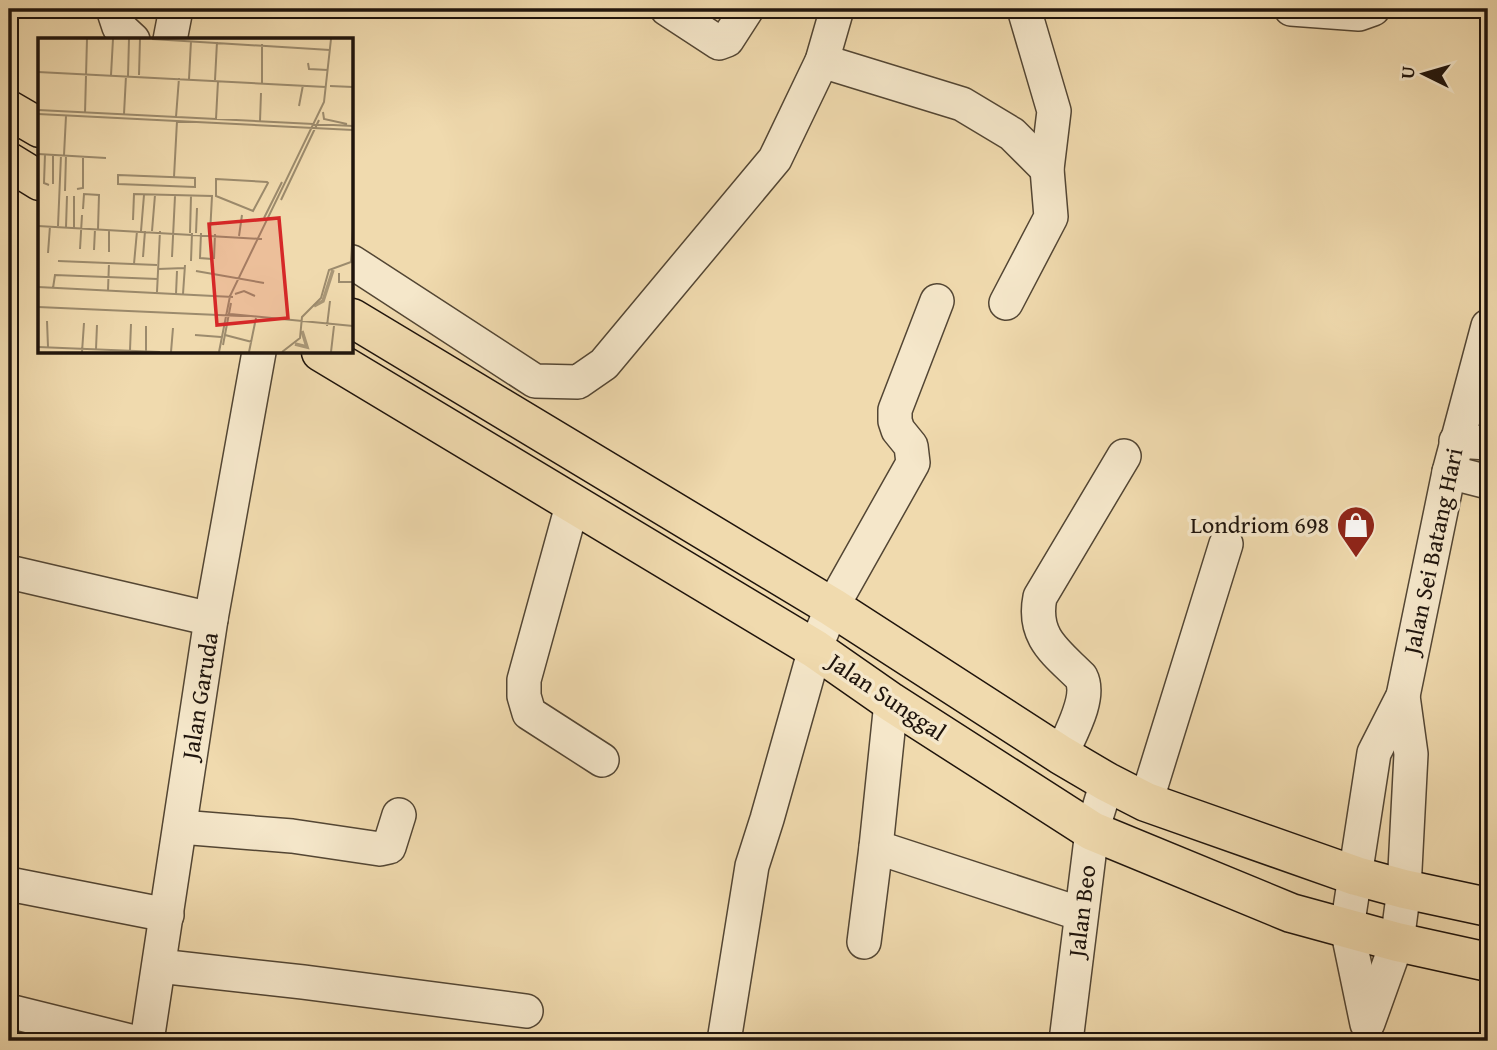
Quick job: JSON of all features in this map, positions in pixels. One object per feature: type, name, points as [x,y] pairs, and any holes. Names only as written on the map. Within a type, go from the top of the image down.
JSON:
[{"type":"main road","points":[[9,110],[38,127]]},
{"type":"main road","points":[[9,162],[38,180]]},
{"type":"main road","name":"Jalan Sunggal","points":[[354,319],[832,607],[1060,755],[1107,782],[1146,802],[1356,876],[1488,907]]},
{"type":"main road","name":"Jalan Sunggal","points":[[324,354],[815,649],[891,702],[1092,831],[1291,913],[1397,942],[1488,962]]},
{"type":"street","points":[[113,9],[119,27],[131,38]]},
{"type":"street","points":[[170,38],[176,9]]},
{"type":"street","points":[[191,38],[197,9]]},
{"type":"street","points":[[667,9],[719,43],[727,40],[747,9]]},
{"type":"street","points":[[354,263],[535,381],[578,382],[604,364],[775,159],[822,61],[837,9]]},
{"type":"street","points":[[1006,303],[1051,217],[1047,169],[1054,111],[1024,9]]},
{"type":"street","points":[[1291,9],[1359,14],[1373,9]]},
{"type":"street","points":[[822,61],[961,104],[1012,134],[1047,169]]},
{"type":"street","points":[[724,1041],[752,866],[815,649],[832,607],[913,463],[911,446],[898,430],[895,410],[937,301]]},
{"type":"street","name":"Jalan Sei Batang Hari","points":[[1347,928],[1374,753],[1403,696],[1464,452],[1488,326]]},
{"type":"street","name":"Jalan Garuda","points":[[147,1041],[212,619],[259,354]]},
{"type":"street","points":[[1464,452],[1488,482]]},
{"type":"street","points":[[1060,755],[1080,713],[1084,682],[1047,643],[1038,610],[1040,597],[1124,456]]},
{"type":"street","points":[[573,502],[524,680],[524,696],[529,713],[602,760]]},
{"type":"street","points":[[1146,802],[1226,544]]},
{"type":"street","points":[[9,572],[212,619]]},
{"type":"street","name":"Jalan Sei Batang Hari","points":[[1366,1033],[1397,942],[1404,889],[1410,754],[1403,696]]},
{"type":"street","points":[[864,942],[891,702]]},
{"type":"street","name":"Jalan Beo","points":[[1066,1041],[1092,831],[1107,782]]},
{"type":"street","points":[[180,827],[292,836],[380,849],[389,847],[399,815]]},
{"type":"street","points":[[876,847],[1081,914]]},
{"type":"street","points":[[14,885],[167,915]]},
{"type":"street","points":[[1347,928],[1366,1033]]},
{"type":"street","points":[[159,966],[526,1011]]},
{"type":"street","points":[[9,1012],[130,1041]]},
{"type":"place","name":"Londriom 698","points":[[1356,559]]}]
